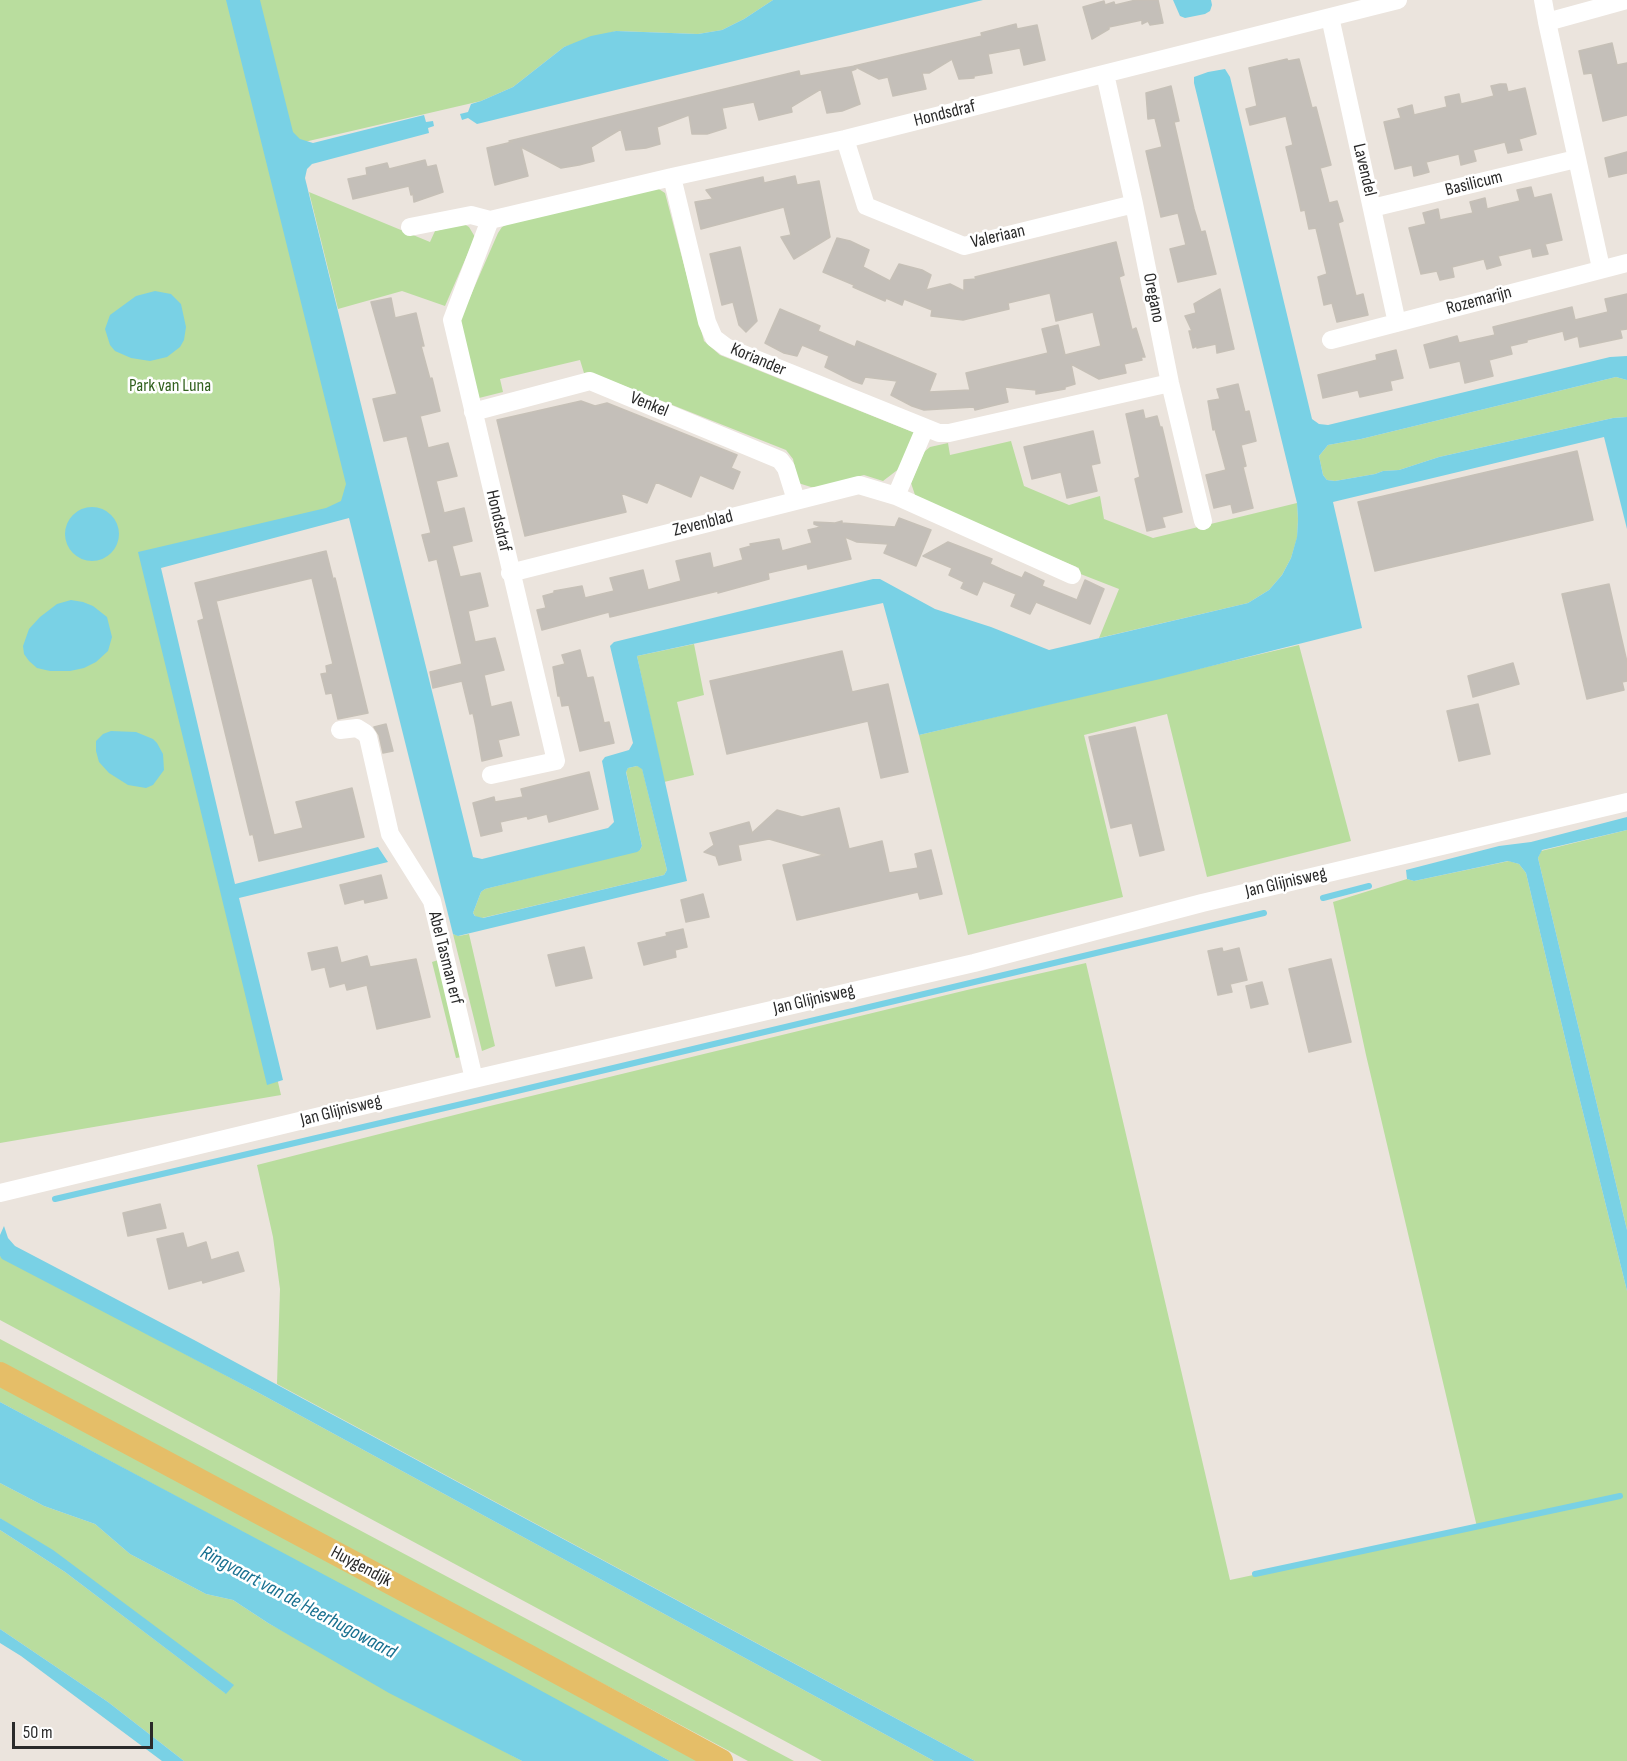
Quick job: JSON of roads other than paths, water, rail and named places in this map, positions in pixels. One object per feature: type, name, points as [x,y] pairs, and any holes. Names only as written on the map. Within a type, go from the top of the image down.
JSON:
[{"type":"main road","name":"Huygendijk","points":[[0,1374],[721,1761]]},
{"type":"street","name":"Hondsdraf","points":[[411,227],[471,215],[490,220],[845,139],[1398,0]]},
{"type":"street","points":[[1543,0],[1601,268]]},
{"type":"street","points":[[1547,21],[1627,0]]},
{"type":"street","name":"Lavendel","points":[[1330,17],[1396,323]]},
{"type":"street","name":"Oregano","points":[[1105,74],[1170,383],[1203,521]]},
{"type":"street","name":"Valeriaan","points":[[845,139],[866,206],[964,246],[1134,204]]},
{"type":"street","name":"Basilicum","points":[[1372,208],[1576,159]]},
{"type":"street","name":"Koriander","points":[[672,177],[707,322],[714,338],[726,347],[925,428],[949,434],[1170,383]]},
{"type":"street","name":"Hondsdraf","points":[[490,220],[452,321],[556,761],[491,775]]},
{"type":"street","name":"Rozemarijn","points":[[1331,340],[1627,262]]},
{"type":"street","name":"Venkel","points":[[473,412],[590,381],[780,460],[786,468],[796,500]]},
{"type":"street","points":[[896,496],[925,428]]},
{"type":"street","name":"Zevenblad","points":[[510,573],[860,485],[896,496],[1072,575]]},
{"type":"street","name":"Abel Tasman erf","points":[[340,730],[357,728],[368,737],[390,834],[432,901],[474,1079]]},
{"type":"street","name":"Jan Glijnisweg","points":[[0,1193],[474,1079],[974,963],[1202,903],[1627,802]]},
{"type":"water","points":[[226,0],[260,0],[293,132],[300,139],[313,143],[424,115],[426,122],[433,121],[434,126],[428,128],[429,133],[312,164],[307,169],[305,178],[473,857],[482,859],[608,828],[614,822],[602,761],[605,757],[629,750],[633,743],[610,646],[614,642],[880,579],[935,609],[991,627],[1049,650],[1248,603],[1269,590],[1282,575],[1291,558],[1297,537],[1297,503],[1194,77],[1225,69],[1230,77],[1312,419],[1319,424],[1328,425],[1610,357],[1627,356],[1627,380],[1616,377],[1328,445],[1319,456],[1323,475],[1327,480],[1335,481],[1399,470],[1439,457],[1613,418],[1627,417],[1627,529],[1604,437],[1333,502],[1362,628],[1160,679],[919,735],[883,603],[637,656],[687,881],[458,936],[453,934],[349,518],[161,568],[235,884],[378,847],[388,862],[239,898],[283,1080],[267,1085],[138,552],[326,508],[341,501],[346,484]],"holes":[[[637,766],[642,769],[667,870],[664,875],[483,918],[475,916],[473,913],[481,892],[485,889],[640,850],[642,846],[626,772],[628,768]]]},
{"type":"water","points":[[773,0],[983,0],[477,124],[468,118],[462,120],[460,114],[468,112],[471,104],[513,87],[564,47],[591,36],[616,31],[698,34],[722,30]]},
{"type":"water","points":[[1173,0],[1211,0],[1212,5],[1210,11],[1205,14],[1185,18],[1180,16]]},
{"type":"water","points":[[155,291],[171,294],[181,304],[186,327],[184,340],[180,347],[167,357],[150,361],[131,358],[115,351],[110,345],[105,329],[110,315],[136,296]]},
{"type":"water","points":[[92,507],[102,509],[111,515],[117,524],[119,534],[117,544],[111,553],[102,559],[92,561],[82,559],[73,553],[67,544],[65,534],[67,524],[73,515],[82,509]]},
{"type":"water","points":[[71,600],[93,606],[107,617],[112,637],[108,651],[96,662],[84,668],[50,671],[37,668],[24,654],[23,646],[29,629],[57,604]]},
{"type":"water","points":[[111,731],[136,732],[157,743],[163,754],[164,770],[153,785],[146,788],[128,785],[109,773],[99,762],[96,741],[103,734]]},
{"type":"water","points":[[1627,817],[1627,830],[1542,850],[1538,858],[1627,1230],[1627,1291],[1526,873],[1519,864],[1508,861],[1414,881],[1407,879],[1406,870],[1499,846],[1531,842]]},
{"type":"water","points":[[4,1226],[8,1238],[15,1246],[196,1341],[975,1761],[934,1761],[259,1393],[2,1259],[0,1235]]},
{"type":"water","name":"Ringvaart van de Heerhugowaard","points":[[0,1402],[670,1761],[522,1761],[389,1693],[268,1623],[233,1600],[206,1594],[130,1554],[95,1524],[44,1506],[0,1483]]},
{"type":"water","points":[[0,1518],[53,1550],[234,1685],[226,1694],[65,1572],[0,1530]]},
{"type":"water","points":[[0,1629],[108,1702],[184,1761],[162,1761],[21,1656],[0,1643]]},
{"type":"waterway","points":[[1323,898],[1369,886]]},
{"type":"waterway","points":[[55,1199],[1264,913]]},
{"type":"waterway","points":[[1255,1574],[1620,1496]]},
{"type":"park label","name":"Park van Luna","points":[[170,386]]}]
